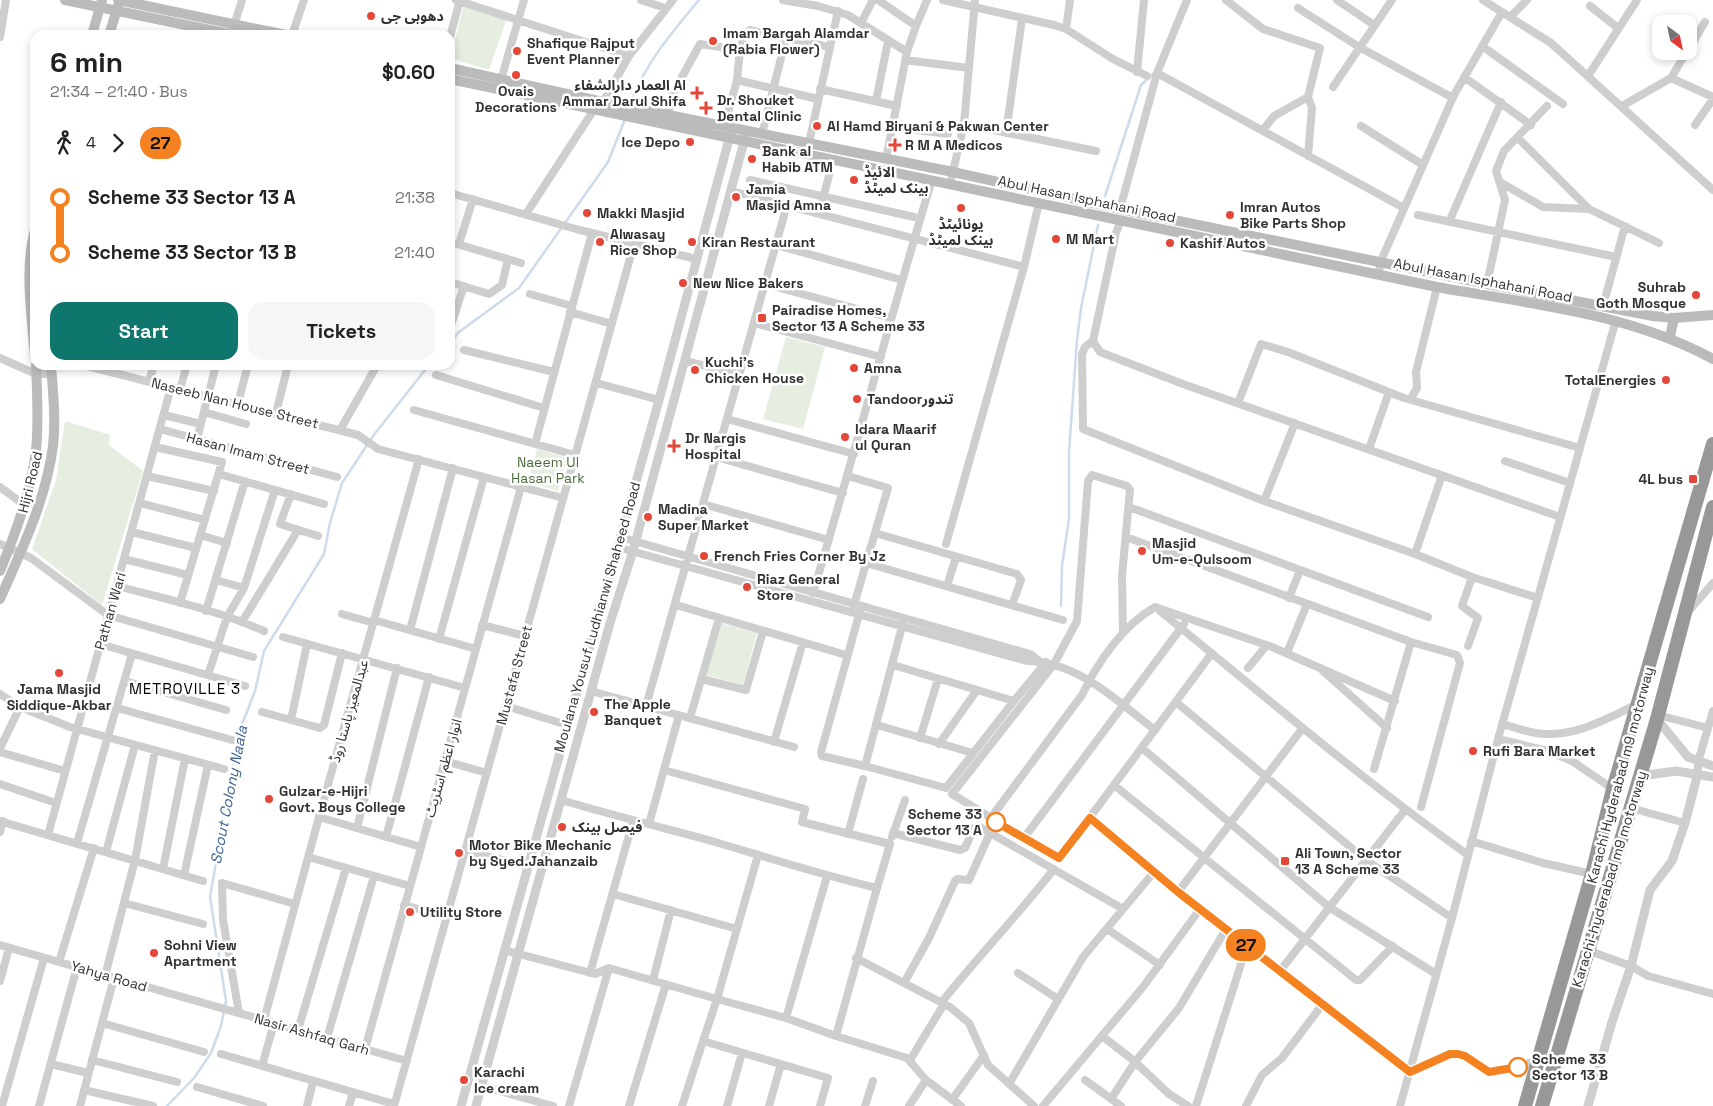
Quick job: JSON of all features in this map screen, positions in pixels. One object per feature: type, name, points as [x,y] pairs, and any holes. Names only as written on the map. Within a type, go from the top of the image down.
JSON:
[{"type":"highway","name":"Karachi Hyderabad m9 motorway","points":[[1525,1106],[1592,874],[1613,789],[1713,444]]},
{"type":"highway","name":"Karachi-hyderabad m9 motorway","points":[[1542,1106],[1658,717],[1682,619],[1713,507]]},
{"type":"main road","points":[[65,0],[101,4],[117,12],[227,30]]},
{"type":"main road","points":[[111,30],[119,0],[229,30]]},
{"type":"main road","points":[[93,30],[101,4]]},
{"type":"main road","name":"Abul Hasan Isphahani Road","points":[[455,69],[600,107]]},
{"type":"main road","name":"Abul Hasan Isphahani Road","points":[[455,80],[729,130],[746,136],[932,180],[1039,203],[1120,215],[1674,318],[1713,316]]},
{"type":"main road","name":"Abul Hasan Isphahani Road","points":[[746,136],[762,134],[953,172],[1120,215],[1379,274],[1438,287],[1616,320],[1670,337],[1713,359]]},
{"type":"main road","points":[[1670,337],[1674,318]]},
{"type":"main road","name":"Hijri Road","points":[[0,572],[5,547],[23,504],[36,452],[38,409],[36,370]]},
{"type":"main road","name":"Hijri Road","points":[[0,599],[35,518],[50,469],[53,444],[51,370]]},
{"type":"street","points":[[0,37],[6,0]]},
{"type":"street","points":[[233,30],[242,0]]},
{"type":"street","points":[[294,30],[304,0]]},
{"type":"street","points":[[452,30],[459,0],[629,56]]},
{"type":"street","points":[[501,80],[524,0]]},
{"type":"street","points":[[641,0],[665,8]]},
{"type":"street","points":[[526,214],[600,107],[629,56],[673,0]]},
{"type":"street","points":[[783,0],[820,3],[838,10],[888,41],[906,56],[969,68]]},
{"type":"street","points":[[861,23],[873,0]]},
{"type":"street","points":[[878,0],[916,26]]},
{"type":"street","points":[[886,159],[906,56],[927,0]]},
{"type":"street","points":[[943,0],[974,4],[1022,19],[1066,29],[1113,59],[1147,76]]},
{"type":"street","points":[[1066,29],[1070,0]]},
{"type":"street","points":[[1137,72],[1144,0]]},
{"type":"street","points":[[1187,0],[1157,73],[1120,215],[1093,342],[1085,347],[1082,354],[1083,428],[1264,501],[1415,554],[1472,577],[1538,598]]},
{"type":"street","points":[[1226,0],[1263,29],[1320,48],[1321,52],[1308,97],[1312,108],[1308,156]]},
{"type":"street","points":[[1337,0],[1374,25]]},
{"type":"street","points":[[1333,87],[1392,0]]},
{"type":"street","points":[[1483,0],[1551,43],[1713,190]]},
{"type":"street","points":[[1510,18],[1527,0]]},
{"type":"street","points":[[1588,76],[1637,0]]},
{"type":"street","points":[[950,184],[964,124],[974,4]]},
{"type":"street","points":[[1590,6],[1618,28]]},
{"type":"street","points":[[1298,8],[1359,47],[1453,98]]},
{"type":"street","points":[[809,143],[838,10]]},
{"type":"street","points":[[1379,274],[1380,263],[1453,98],[1502,12]]},
{"type":"street","points":[[1006,133],[1022,19]]},
{"type":"street","points":[[1698,34],[1705,22]]},
{"type":"street","points":[[729,130],[740,50],[745,34],[750,30],[829,48]]},
{"type":"street","points":[[762,134],[786,38]]},
{"type":"street","points":[[876,101],[888,41]]},
{"type":"street","points":[[665,118],[671,98],[700,44],[740,50]]},
{"type":"street","points":[[1482,46],[1563,104]]},
{"type":"street","points":[[1622,106],[1671,78],[1682,60]]},
{"type":"street","points":[[1157,73],[1404,208]]},
{"type":"street","points":[[1464,77],[1531,125]]},
{"type":"street","points":[[1671,78],[1713,98],[1695,125]]},
{"type":"street","points":[[737,80],[818,99]]},
{"type":"street","points":[[820,90],[897,106]]},
{"type":"street","points":[[1263,130],[1274,116],[1308,97]]},
{"type":"street","points":[[1449,222],[1501,102]]},
{"type":"street","points":[[1486,284],[1505,200],[1496,170],[1504,151],[1531,125],[1547,106]]},
{"type":"street","points":[[964,124],[1096,151]]},
{"type":"street","points":[[893,126],[948,134]]},
{"type":"street","points":[[1361,126],[1423,165]]},
{"type":"street","name":"Moulana Yousuf Ludhianwi Shaheed Road","points":[[461,1106],[659,400],[729,130]]},
{"type":"street","name":"Moulana Yousuf Ludhianwi Shaheed Road","points":[[476,1106],[520,954],[591,691],[634,551],[746,136]]},
{"type":"street","points":[[1518,138],[1589,209],[1659,243]]},
{"type":"street","points":[[819,213],[830,172]]},
{"type":"street","points":[[750,180],[914,217]]},
{"type":"street","points":[[812,593],[848,476],[891,318],[932,180]]},
{"type":"street","points":[[1500,182],[1543,207],[1589,209]]},
{"type":"street","points":[[731,191],[1024,267]]},
{"type":"street","points":[[455,194],[576,229],[696,259]]},
{"type":"street","points":[[459,244],[473,199]]},
{"type":"street","points":[[946,544],[1024,267],[1039,203]]},
{"type":"street","points":[[646,706],[687,566],[787,205]]},
{"type":"street","points":[[1418,215],[1616,257]]},
{"type":"street","points":[[1603,306],[1625,226]]},
{"type":"street","points":[[535,444],[592,233]]},
{"type":"street","points":[[455,243],[522,263]]},
{"type":"street","name":"Mustafa Street","points":[[394,1105],[634,244]]},
{"type":"street","points":[[776,245],[902,280]]},
{"type":"street","points":[[455,283],[489,294],[502,285],[508,259]]},
{"type":"street","points":[[765,284],[891,318]]},
{"type":"street","points":[[455,307],[464,286]]},
{"type":"street","points":[[1411,398],[1417,388],[1416,372],[1438,287]]},
{"type":"street","points":[[530,294],[612,324]]},
{"type":"street","points":[[1400,1106],[1452,918],[1502,724],[1616,320]]},
{"type":"street","points":[[754,323],[880,357]]},
{"type":"street","points":[[1093,342],[1100,352],[1560,517]]},
{"type":"street","points":[[1238,403],[1261,344],[1288,352],[1389,392],[1580,448]]},
{"type":"street","points":[[464,350],[554,372]]},
{"type":"street","points":[[0,358],[30,367]]},
{"type":"street","points":[[684,361],[739,374]]},
{"type":"street","name":"Naseeb Nan House Street","points":[[106,370],[358,435],[378,449],[563,498]]},
{"type":"street","points":[[120,374],[121,370]]},
{"type":"street","points":[[149,381],[152,370]]},
{"type":"street","points":[[180,389],[186,370]]},
{"type":"street","points":[[197,439],[215,370]]},
{"type":"street","points":[[238,403],[247,370]]},
{"type":"street","points":[[276,413],[287,370]]},
{"type":"street","points":[[340,430],[371,370]]},
{"type":"street","points":[[436,375],[544,408]]},
{"type":"street","points":[[597,382],[659,400]]},
{"type":"street","name":"Pathan Wari","points":[[48,835],[171,387]]},
{"type":"street","points":[[1369,450],[1389,392]]},
{"type":"street","points":[[414,410],[575,455]]},
{"type":"street","points":[[204,412],[246,424]]},
{"type":"street","points":[[164,415],[201,424]]},
{"type":"street","points":[[727,419],[854,454]]},
{"type":"street","points":[[1264,501],[1294,423]]},
{"type":"street","name":"Hasan Imam Street","points":[[160,429],[337,476]]},
{"type":"street","points":[[155,447],[222,462],[180,603]]},
{"type":"street","points":[[716,457],[843,493]]},
{"type":"street","name":"عبدالمعیز پاستا روڈ","points":[[264,1020],[318,817],[419,460]]},
{"type":"street","points":[[1505,461],[1570,483]]},
{"type":"street","points":[[410,630],[453,468]]},
{"type":"street","points":[[219,474],[324,504]]},
{"type":"street","points":[[1123,633],[1122,576],[1129,507],[1129,487],[1092,475],[1090,478],[1077,621],[952,794],[990,819],[1059,858],[1212,653]]},
{"type":"street","points":[[1415,554],[1442,475]]},
{"type":"street","points":[[147,476],[214,491]]},
{"type":"street","points":[[848,476],[888,488],[866,563],[857,606],[858,615],[821,754],[946,788],[1046,663]]},
{"type":"street","points":[[439,639],[484,477]]},
{"type":"street","points":[[206,611],[245,481]]},
{"type":"street","points":[[0,487],[23,504]]},
{"type":"street","name":"انوار اعظم اسٹریٹ","points":[[365,1049],[521,487]]},
{"type":"street","points":[[208,675],[227,617],[244,588],[274,490]]},
{"type":"street","points":[[291,494],[280,524],[318,536]]},
{"type":"street","points":[[140,504],[205,520]]},
{"type":"street","points":[[704,504],[829,540]]},
{"type":"street","points":[[1129,507],[1428,617]]},
{"type":"street","points":[[242,622],[298,530]]},
{"type":"street","points":[[132,532],[196,548]]},
{"type":"street","points":[[875,533],[1017,574],[1021,580],[1012,605]]},
{"type":"street","points":[[200,536],[227,543]]},
{"type":"street","points":[[1126,536],[1411,642],[1457,655],[1460,663],[1421,807]]},
{"type":"street","points":[[620,537],[1030,654],[1046,663],[1089,680],[1155,730]]},
{"type":"street","points":[[617,546],[1026,662],[1046,663]]},
{"type":"street","points":[[5,547],[20,555],[31,558],[108,615],[253,657]]},
{"type":"street","points":[[947,586],[956,557]]},
{"type":"street","points":[[124,559],[188,575]]},
{"type":"street","points":[[866,563],[1063,620]]},
{"type":"street","points":[[1289,598],[1300,570]]},
{"type":"street","points":[[1468,646],[1478,618],[1462,606],[1472,577]]},
{"type":"street","points":[[216,580],[244,588]]},
{"type":"street","points":[[1682,619],[1713,583]]},
{"type":"street","points":[[117,586],[227,617],[264,631]]},
{"type":"street","points":[[1287,653],[1307,604]]},
{"type":"street","points":[[676,605],[846,655]]},
{"type":"street","points":[[990,819],[1082,695],[1089,680],[1123,633],[1155,607]]},
{"type":"street","points":[[1155,607],[1287,653],[1395,701]]},
{"type":"street","points":[[1155,607],[1302,729],[1405,810],[1468,855]]},
{"type":"street","points":[[342,614],[410,630],[476,649]]},
{"type":"street","points":[[690,718],[718,618]]},
{"type":"street","points":[[865,766],[904,618]]},
{"type":"street","points":[[1024,838],[1188,618]]},
{"type":"street","points":[[482,625],[525,636]]},
{"type":"street","points":[[701,679],[746,690],[763,631]]},
{"type":"street","points":[[283,637],[465,688]]},
{"type":"street","points":[[774,742],[803,642]]},
{"type":"street","points":[[1374,769],[1411,642]]},
{"type":"street","points":[[100,644],[245,686]]},
{"type":"street","points":[[291,720],[307,644]]},
{"type":"street","points":[[1248,668],[1266,645]]},
{"type":"street","points":[[262,712],[320,728],[323,726],[342,652]]},
{"type":"street","points":[[78,843],[132,654]]},
{"type":"street","points":[[893,665],[1014,701]]},
{"type":"street","points":[[1316,665],[1387,728]]},
{"type":"street","points":[[357,828],[397,668]]},
{"type":"street","points":[[386,837],[429,677]]},
{"type":"street","points":[[920,738],[938,678]]},
{"type":"street","points":[[125,681],[226,710]]},
{"type":"street","points":[[940,744],[977,690]]},
{"type":"street","points":[[591,691],[794,747]]},
{"type":"street","points":[[0,694],[20,707],[77,729],[224,769]]},
{"type":"street","points":[[1176,702],[1366,860],[1452,918]]},
{"type":"street","points":[[1502,724],[1536,733],[1559,734],[1579,731],[1638,704]]},
{"type":"street","points":[[506,706],[567,725]]},
{"type":"street","points":[[20,707],[0,750],[65,771]]},
{"type":"street","points":[[117,708],[232,740]]},
{"type":"street","points":[[1588,1106],[1630,966],[1650,890],[1672,861],[1685,824],[1698,773],[1698,762],[1713,711]]},
{"type":"street","points":[[649,824],[679,715]]},
{"type":"street","points":[[1658,717],[1708,728]]},
{"type":"street","points":[[1658,717],[1688,757],[1713,766]]},
{"type":"street","points":[[877,725],[973,753]]},
{"type":"street","points":[[1178,892],[1302,729]]},
{"type":"street","points":[[1498,739],[1548,751],[1572,761],[1613,789]]},
{"type":"street","points":[[106,852],[135,745]]},
{"type":"street","points":[[1142,748],[1330,907],[1436,974]]},
{"type":"street","points":[[105,976],[134,860],[155,750]]},
{"type":"street","points":[[163,869],[185,758]]},
{"type":"street","points":[[445,761],[487,773]]},
{"type":"street","points":[[184,875],[208,765]]},
{"type":"street","points":[[664,770],[805,809],[802,822],[890,844]]},
{"type":"street","points":[[1640,776],[1668,771],[1698,773],[1713,777]]},
{"type":"street","points":[[848,834],[863,778]]},
{"type":"street","points":[[0,784],[56,803]]},
{"type":"street","points":[[1114,785],[1358,980],[1366,976],[1393,946]]},
{"type":"street","points":[[561,800],[827,876],[877,888]]},
{"type":"street","points":[[836,1036],[856,958],[893,833],[905,800]]},
{"type":"street","points":[[1631,808],[1685,824]]},
{"type":"street","points":[[1280,971],[1405,810]]},
{"type":"street","points":[[318,817],[421,847]]},
{"type":"street","points":[[1090,818],[1178,892],[1410,1072]]},
{"type":"street","points":[[0,832],[2,821],[203,881]]},
{"type":"street","points":[[590,973],[633,821]]},
{"type":"street","points":[[893,833],[960,850],[965,848],[976,826],[1123,909]]},
{"type":"street","points":[[904,983],[929,938],[955,881],[957,879],[969,880],[990,833]]},
{"type":"street","points":[[1471,841],[1543,863],[1592,874]]},
{"type":"street","points":[[59,962],[94,848]]},
{"type":"street","points":[[466,851],[527,866]]},
{"type":"street","points":[[682,1106],[718,999],[758,856]]},
{"type":"street","points":[[308,857],[410,886]]},
{"type":"street","points":[[298,1030],[346,868]]},
{"type":"street","points":[[910,1060],[943,1004],[989,944],[1017,916],[1054,869]]},
{"type":"street","points":[[1009,1084],[1083,958],[1154,872]]},
{"type":"street","points":[[326,1038],[374,876]]},
{"type":"street","points":[[786,1018],[827,876]]},
{"type":"street","points":[[239,1013],[223,920],[222,883],[296,904]]},
{"type":"street","points":[[613,894],[738,929]]},
{"type":"street","points":[[124,903],[203,924]]},
{"type":"street","points":[[404,906],[447,917]]},
{"type":"street","points":[[1043,1106],[1160,965],[1200,909]]},
{"type":"street","points":[[653,980],[670,910]]},
{"type":"street","points":[[1107,929],[1160,965]]},
{"type":"street","points":[[1111,1099],[1135,1062],[1179,1008],[1226,929]]},
{"type":"street","name":"Yahya Road","points":[[0,945],[218,1007]]},
{"type":"street","points":[[1196,1106],[1247,945]]},
{"type":"street","points":[[0,981],[10,948]]},
{"type":"street","points":[[504,950],[595,974],[609,968],[786,1018],[836,1036],[900,1054],[910,1060],[926,1080],[961,1106]]},
{"type":"street","points":[[1587,950],[1630,966],[1648,976],[1713,994]]},
{"type":"street","points":[[2,1106],[44,958]]},
{"type":"street","points":[[856,958],[943,1004],[969,1023],[988,1065],[1034,1106]]},
{"type":"street","points":[[39,1106],[77,967]]},
{"type":"street","points":[[569,1106],[609,968]]},
{"type":"street","points":[[1018,973],[1058,999]]},
{"type":"street","points":[[80,1106],[114,978]]},
{"type":"street","points":[[629,1106],[666,984]]},
{"type":"street","points":[[1246,1106],[1262,1075],[1282,1058],[1322,1005]]},
{"type":"street","name":"Nasir Ashfaq Garh","points":[[218,1007],[406,1061]]},
{"type":"street","points":[[102,1023],[204,1052]]},
{"type":"street","points":[[262,1066],[274,1023]]},
{"type":"street","points":[[1102,1036],[1135,1062],[1169,1094],[1188,1106]]},
{"type":"street","points":[[703,1042],[828,1078],[820,1106]]},
{"type":"street","points":[[727,1106],[742,1053]]},
{"type":"street","points":[[221,1054],[394,1105]]},
{"type":"street","points":[[1410,1072],[1450,1054],[1465,1056],[1489,1072],[1510,1070],[1538,1060]]},
{"type":"street","points":[[952,1100],[984,1055]]},
{"type":"street","points":[[92,1060],[177,1082]]},
{"type":"street","points":[[51,1064],[88,1073]]},
{"type":"street","points":[[769,1106],[781,1064]]},
{"type":"street","points":[[909,1106],[926,1080]]},
{"type":"street","points":[[1085,1080],[1121,1106]]},
{"type":"street","points":[[865,1106],[872,1081]]},
{"type":"street","points":[[0,1082],[8,1084]]},
{"type":"street","points":[[307,1106],[313,1082]]},
{"type":"street","points":[[482,1086],[553,1106]]},
{"type":"street","points":[[197,1088],[263,1106]]},
{"type":"street","points":[[84,1090],[152,1106]]},
{"type":"street","points":[[349,1106],[353,1093]]},
{"type":"green space","points":[[464,5],[507,18],[489,70],[455,60],[455,39]]},
{"type":"green space","points":[[786,337],[825,347],[803,429],[763,419]]},
{"type":"green space","points":[[65,421],[110,435],[109,445],[143,471],[102,605],[32,549],[56,480]]},
{"type":"green space","name":"Naeem Ul Hasan Park","points":[[537,449],[567,458],[558,491],[528,482]]},
{"type":"green space","points":[[720,623],[757,633],[743,685],[706,675]]},
{"type":"waterway","name":"Scout Colony Naala","points":[[630,105],[651,63],[699,0]]},
{"type":"waterway","points":[[1105,196],[1141,85],[1155,72]]},
{"type":"waterway","name":"Scout Colony Naala","points":[[455,337],[519,288],[608,162],[625,119]]},
{"type":"waterway","points":[[1061,606],[1062,566],[1069,518],[1069,452],[1077,340],[1081,308],[1098,225]]},
{"type":"waterway","name":"Scout Colony Naala","points":[[167,1106],[194,1078],[211,1053],[221,1026],[226,1001],[210,897],[239,732],[255,691],[264,651],[324,554],[330,523],[342,483],[373,436],[425,370]]},
{"type":"bus line","name":"27","points":[[996,822],[1059,858],[1090,818],[1178,892],[1410,1072],[1450,1054],[1465,1056],[1489,1072],[1510,1070],[1518,1067]]},
{"type":"place","name":"دھوبی جی","points":[[371,16]]},
{"type":"place","name":"Imam Bargah Alamdar (Rabia Flower)","points":[[713,41]]},
{"type":"place","name":"Shafique Rajput Event Planner","points":[[517,51]]},
{"type":"place","name":"Ovais Decorations","points":[[516,75]]},
{"type":"place","name":"العمار دارالشفاء Al Ammar Darul Shifa","points":[[697,93]]},
{"type":"place","name":"Dr. Shouket Dental Clinic","points":[[706,108]]},
{"type":"place","name":"Al Hamd Biryani & Pakwan Center","points":[[817,126]]},
{"type":"place","name":"Ice Depo","points":[[690,142]]},
{"type":"place","name":"R M A Medicos","points":[[895,145]]},
{"type":"place","name":"Bank al Habib ATM","points":[[752,159]]},
{"type":"place","name":"الائیڈ بینک لمیٹڈ","points":[[854,180]]},
{"type":"place","name":"Jamia Masjid Amna","points":[[736,197]]},
{"type":"place","name":"یونائیٹڈ بینک لمیٹڈ","points":[[961,208]]},
{"type":"place","name":"Makki Masjid","points":[[587,213]]},
{"type":"place","name":"Imran Autos Bike Parts Shop","points":[[1230,215]]},
{"type":"place","name":"M Mart","points":[[1056,239]]},
{"type":"place","name":"Alwasay Rice Shop","points":[[600,242]]},
{"type":"place","name":"Kiran Restaurant","points":[[692,242]]},
{"type":"place","name":"Kashif Autos","points":[[1170,243]]},
{"type":"place","name":"New Nice Bakers","points":[[683,283]]},
{"type":"place","name":"Suhrab Goth Mosque","points":[[1696,295]]},
{"type":"place","name":"Pairadise Homes, Sector 13 A Scheme 33","points":[[762,318]]},
{"type":"place","name":"Amna","points":[[854,368]]},
{"type":"place","name":"Kuchi’s Chicken House","points":[[695,370]]},
{"type":"place","name":"TotalEnergies","points":[[1666,380]]},
{"type":"place","name":"Tandoorتندور","points":[[857,399]]},
{"type":"place","name":"Idara Maarif ul Quran","points":[[845,437]]},
{"type":"place","name":"Dr Nargis Hospital","points":[[674,446]]},
{"type":"place","name":"4L bus","points":[[1693,479]]},
{"type":"place","name":"Madina Super Market","points":[[648,517]]},
{"type":"place","name":"Masjid Um-e-Qulsoom","points":[[1142,551]]},
{"type":"place","name":"French Fries Corner By Jz","points":[[704,556]]},
{"type":"place","name":"Riaz General Store","points":[[747,587]]},
{"type":"place","name":"Jama Masjid Siddique-Akbar","points":[[59,673]]},
{"type":"place","name":"The Apple Banquet","points":[[594,712]]},
{"type":"place","name":"Rufi Bara Market","points":[[1473,751]]},
{"type":"place","name":"Gulzar-e-Hijri Govt. Boys College","points":[[269,799]]},
{"type":"place","name":"Scheme 33 Sector 13 A","points":[[996,822]]},
{"type":"place","name":"فیصل بینک","points":[[562,827]]},
{"type":"place","name":"Motor Bike Mechanic by Syed.Jahanzaib","points":[[459,853]]},
{"type":"place","name":"Ali Town, Sector 13 A Scheme 33","points":[[1285,861]]},
{"type":"place","name":"Utility Store","points":[[410,912]]},
{"type":"place","name":"Sohni View Apartment","points":[[154,953]]},
{"type":"place","name":"Scheme 33 Sector 13 B","points":[[1518,1067]]},
{"type":"place","name":"Karachi Ice cream","points":[[464,1080]]},
{"type":"district","name":"METROVILLE 3","points":[[185,689]]}]
